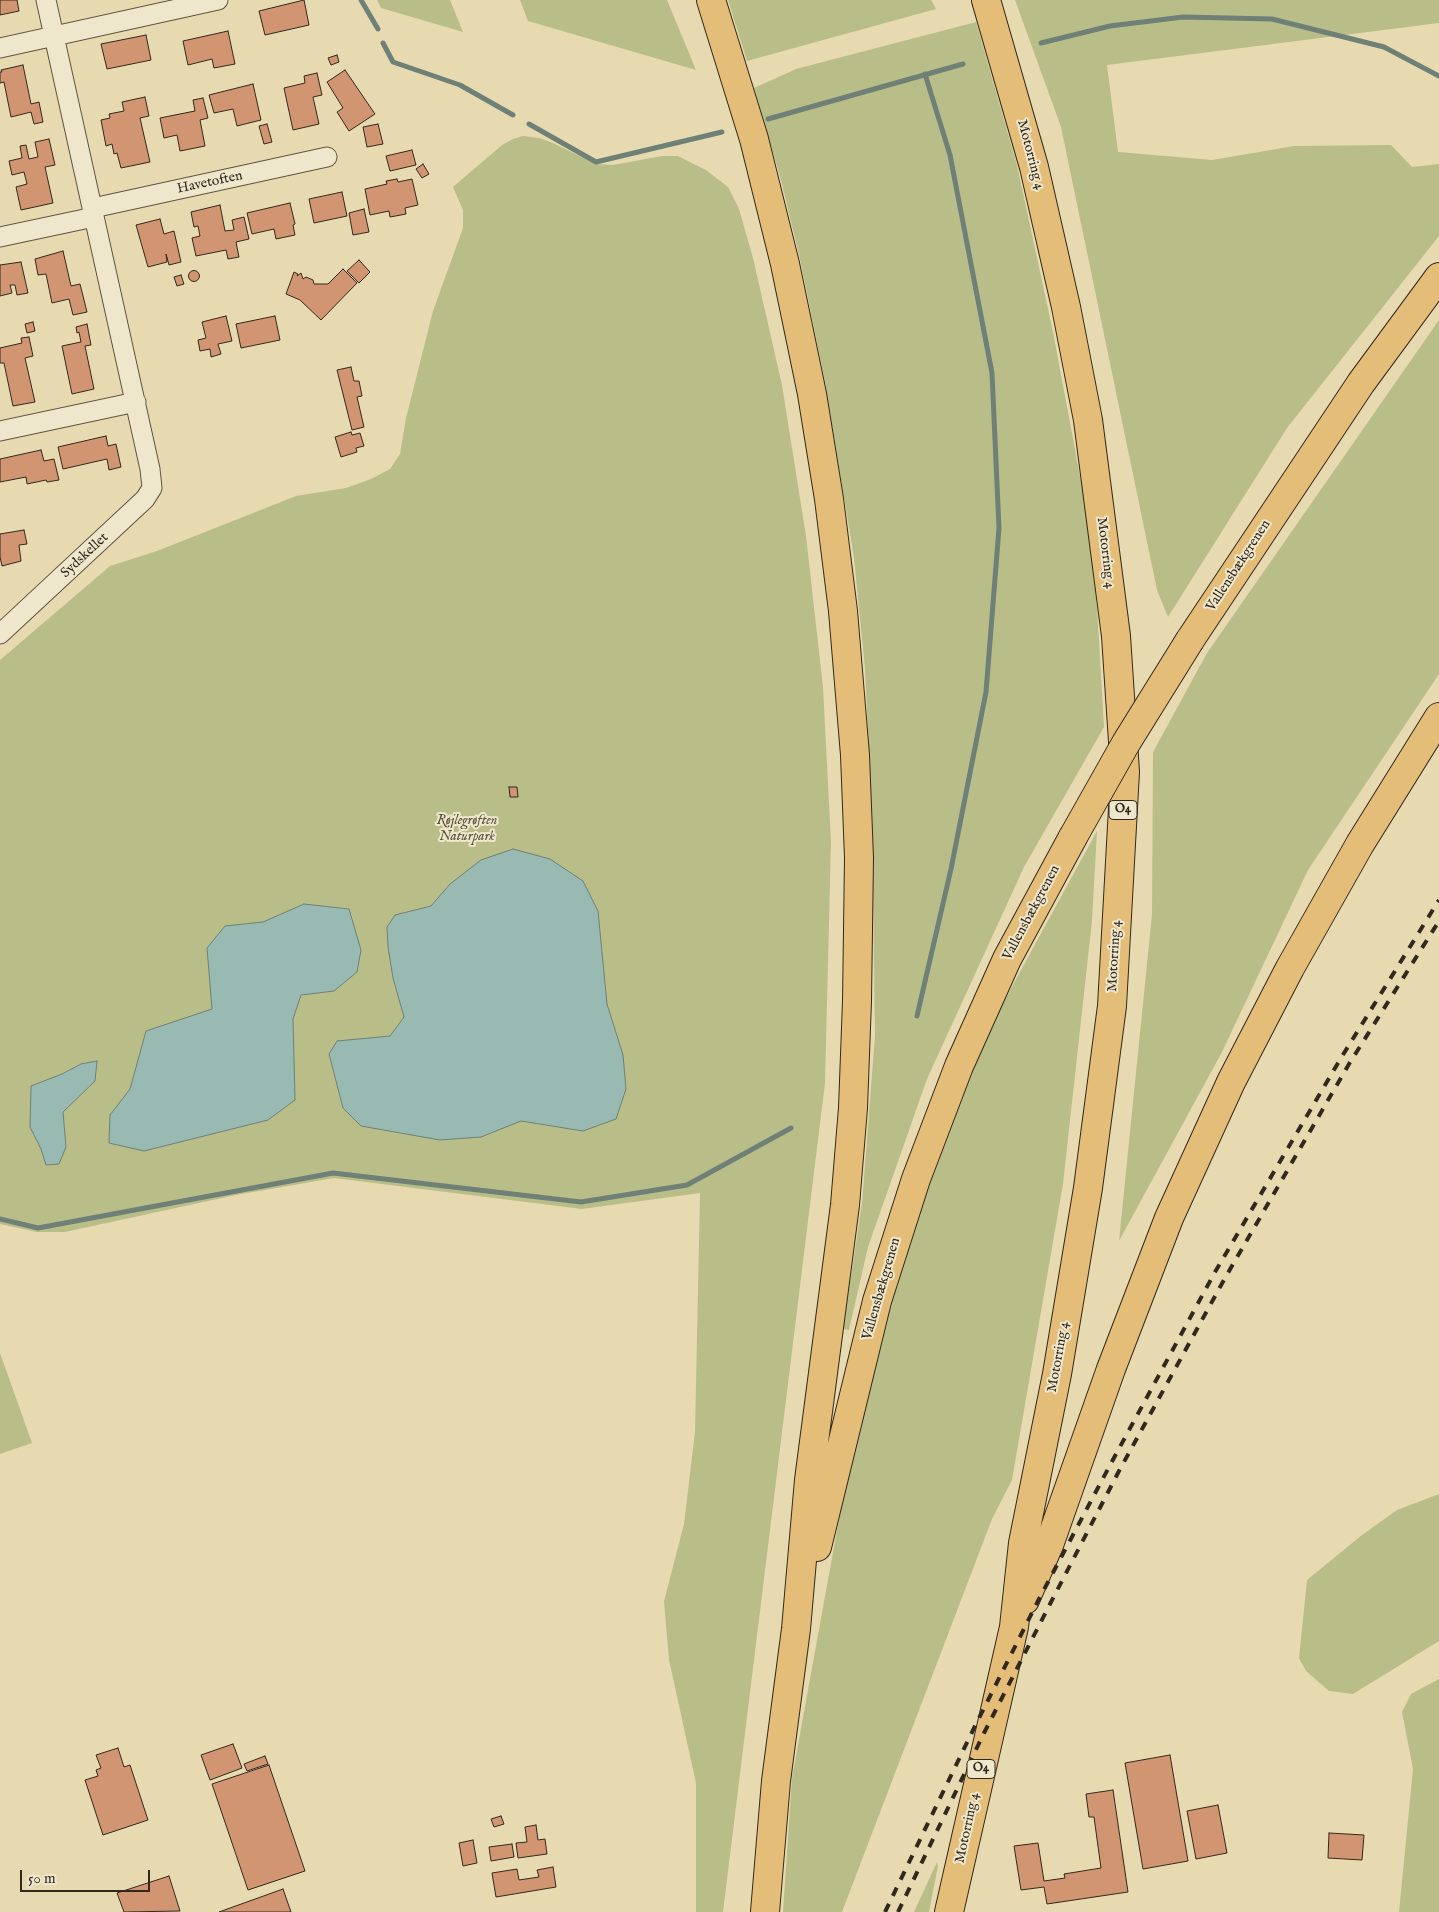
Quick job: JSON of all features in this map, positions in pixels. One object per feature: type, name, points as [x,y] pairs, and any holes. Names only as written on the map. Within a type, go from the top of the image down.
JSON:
[{"type":"highway","points":[[711,0],[754,139],[785,264],[812,394],[829,499],[843,611],[855,755],[859,858],[853,1108],[845,1205],[809,1480],[796,1629],[776,1781],[765,1912]]},
{"type":"highway","name":"Motorring 4","points":[[949,1912],[1014,1627],[1023,1544],[1057,1374],[1088,1188],[1110,1025],[1125,772],[1116,636],[1088,420],[1066,307],[1034,167],[986,0]]},
{"type":"highway","name":"Vallensbækgrenen","points":[[796,1629],[875,1309],[916,1179],[959,1066],[1007,960],[1126,743],[1190,640],[1361,383],[1439,277]]},
{"type":"highway","points":[[1014,1627],[1049,1545],[1110,1369],[1169,1218],[1231,1082],[1290,968],[1356,852],[1439,717]]},
{"type":"street","points":[[0,431],[136,402],[46,0]]},
{"type":"street","points":[[0,48],[218,0]]},
{"type":"street","name":"Havetoften","points":[[0,237],[94,212],[327,157]]},
{"type":"street","name":"Sydskellet","points":[[0,634],[145,499],[152,488],[150,469],[136,402]]},
{"type":"green space","points":[[377,0],[450,0],[463,32],[381,8]]},
{"type":"green space","points":[[520,0],[667,0],[696,70],[528,21]]},
{"type":"green space","points":[[728,0],[931,0],[936,9],[747,61]]},
{"type":"green space","points":[[1015,0],[1439,0],[1439,23],[1107,65],[1118,152],[1212,160],[1294,146],[1391,145],[1412,167],[1439,164],[1439,236],[1287,428],[1168,617],[1157,590],[1061,127]]},
{"type":"green space","points":[[976,22],[1017,165],[1053,332],[1086,508],[1097,607],[1104,727],[1024,867],[927,1079],[868,1247],[849,1330],[843,1329],[862,1203],[875,1036],[872,814],[865,669],[854,558],[825,382],[800,259],[781,180],[754,88],[796,69]]},
{"type":"green space","name":"Røjlegrøften Naturpark","points":[[523,136],[539,138],[553,143],[596,164],[613,165],[662,156],[678,156],[706,170],[728,187],[739,209],[753,258],[782,385],[806,536],[823,687],[831,842],[825,1083],[723,1912],[696,1912],[696,1783],[669,1660],[664,1601],[684,1524],[695,1432],[700,1193],[582,1209],[334,1178],[236,1195],[65,1232],[37,1232],[0,1224],[0,660],[110,566],[157,551],[296,496],[346,488],[371,479],[390,469],[400,454],[406,418],[433,311],[463,228],[463,210],[453,187],[502,145]]},
{"type":"green space","points":[[1439,320],[1439,674],[1308,870],[1222,1052],[1119,1241],[1152,914],[1153,752],[1207,653]]},
{"type":"green space","points":[[1097,831],[1092,921],[1063,1184],[1012,1480],[992,1519],[842,1912],[783,1912],[792,1778],[865,1376],[968,1067]]},
{"type":"green space","points":[[0,1353],[32,1443],[0,1454]]},
{"type":"green space","points":[[1439,1494],[1439,1641],[1353,1694],[1329,1691],[1306,1671],[1299,1658],[1307,1580],[1362,1535],[1397,1510]]},
{"type":"green space","points":[[1439,1679],[1439,1912],[1399,1912],[1413,1769],[1402,1712],[1411,1694]]},
{"type":"green space","points":[[937,1862],[938,1866],[929,1912],[914,1912]]},
{"type":"water","points":[[513,849],[550,859],[583,881],[598,911],[607,1004],[623,1055],[626,1089],[616,1119],[583,1131],[521,1121],[481,1137],[440,1140],[361,1126],[343,1108],[329,1054],[337,1041],[390,1036],[404,1017],[393,978],[387,927],[395,915],[431,906],[450,884],[481,860]]},
{"type":"water","points":[[304,904],[349,909],[361,950],[357,972],[334,991],[301,995],[293,1019],[295,1100],[268,1120],[144,1151],[109,1143],[110,1115],[130,1089],[146,1031],[212,1009],[207,948],[225,926],[263,922]]},
{"type":"water","points":[[97,1061],[95,1081],[63,1112],[66,1147],[59,1164],[46,1165],[41,1149],[30,1127],[31,1086],[62,1074],[81,1064]]},
{"type":"building","points":[[0,0],[17,0],[19,11],[0,15]]},
{"type":"building","points":[[304,0],[309,25],[265,35],[259,11]]},
{"type":"building","points":[[228,31],[235,64],[214,68],[212,59],[188,65],[183,41]]},
{"type":"building","points":[[146,35],[151,60],[107,69],[101,44]]},
{"type":"building","points":[[337,55],[339,62],[331,65],[328,58]]},
{"type":"building","points":[[23,65],[31,104],[39,102],[43,122],[34,124],[31,112],[11,117],[4,82],[0,83],[0,72],[2,72],[1,70]]},
{"type":"building","points":[[345,70],[375,114],[349,131],[337,112],[343,108],[327,82]]},
{"type":"building","points":[[317,73],[322,95],[313,97],[319,124],[293,130],[284,88],[305,83],[304,76]]},
{"type":"building","points":[[253,84],[261,120],[237,126],[233,109],[214,113],[209,95]]},
{"type":"building","points":[[145,97],[149,116],[140,118],[150,162],[121,168],[117,153],[114,154],[112,144],[106,146],[101,120],[110,118],[109,114],[124,111],[122,102]]},
{"type":"building","points":[[203,98],[208,118],[200,120],[205,146],[180,151],[177,135],[164,138],[160,118],[195,111],[193,100]]},
{"type":"building","points":[[267,124],[272,142],[264,144],[259,126]]},
{"type":"building","points":[[378,124],[383,144],[367,147],[363,127]]},
{"type":"building","points":[[49,139],[55,165],[45,167],[53,203],[21,210],[16,187],[27,184],[24,172],[12,175],[9,161],[22,158],[20,146],[26,145],[29,159],[38,157],[35,142]]},
{"type":"building","points":[[412,150],[416,165],[390,171],[386,156]]},
{"type":"building","points":[[423,164],[429,174],[422,178],[416,169]]},
{"type":"building","points":[[397,179],[398,182],[412,179],[418,205],[405,208],[406,214],[390,217],[389,211],[370,215],[365,189],[387,184],[386,181]]},
{"type":"building","points":[[342,192],[347,216],[314,223],[309,199]]},
{"type":"building","points":[[290,203],[295,224],[293,225],[295,235],[276,239],[274,229],[252,234],[247,213]]},
{"type":"building","points":[[220,205],[225,231],[234,230],[232,220],[244,217],[249,239],[236,242],[239,257],[228,259],[226,250],[196,256],[192,238],[200,236],[198,226],[194,227],[191,212]]},
{"type":"building","points":[[364,209],[369,232],[353,235],[349,213]]},
{"type":"building","points":[[160,219],[164,234],[174,231],[181,262],[169,265],[166,254],[167,262],[148,267],[136,225]]},
{"type":"building","points":[[63,251],[71,286],[80,284],[87,312],[73,315],[69,299],[52,303],[46,274],[38,275],[35,259]]},
{"type":"building","points":[[359,260],[370,272],[359,283],[347,271]]},
{"type":"building","points":[[21,262],[28,293],[17,295],[15,285],[10,285],[12,293],[0,296],[0,265]]},
{"type":"building","points":[[343,269],[357,283],[321,320],[300,300],[286,294],[294,272],[298,274],[297,276],[301,273],[303,279],[306,277],[313,280],[314,284],[328,284]]},
{"type":"building","points":[[192,271],[196,271],[199,276],[198,280],[192,281],[189,278],[189,274]]},
{"type":"building","points":[[181,275],[184,284],[177,286],[174,277]]},
{"type":"building","points":[[226,316],[232,341],[218,344],[221,354],[211,357],[210,349],[200,351],[198,340],[206,338],[202,322]]},
{"type":"building","points":[[275,316],[280,340],[241,348],[236,324]]},
{"type":"building","points":[[33,322],[35,331],[27,333],[25,324]]},
{"type":"building","points":[[87,324],[91,345],[85,346],[94,389],[72,394],[62,346],[81,342],[76,327]]},
{"type":"building","points":[[29,337],[33,356],[25,358],[35,402],[13,406],[4,363],[0,363],[0,348],[22,343],[21,338]]},
{"type":"building","points":[[351,367],[354,381],[359,381],[362,396],[357,397],[364,427],[352,430],[337,370]]},
{"type":"building","points":[[351,432],[352,435],[360,433],[364,446],[356,448],[357,452],[341,457],[335,437]]},
{"type":"building","points":[[106,436],[108,446],[116,444],[121,467],[109,470],[107,459],[63,469],[58,447]]},
{"type":"building","points":[[41,450],[44,461],[54,459],[59,480],[47,482],[46,480],[27,484],[26,477],[0,482],[0,459]]},
{"type":"building","points":[[24,530],[27,544],[19,545],[21,561],[2,566],[0,534]]},
{"type":"building","points":[[509,787],[517,787],[518,797],[510,797]]},
{"type":"building","points":[[233,1744],[242,1768],[210,1780],[201,1755]]},
{"type":"building","points":[[118,1748],[124,1767],[130,1765],[148,1820],[103,1835],[85,1780],[98,1776],[96,1770],[101,1768],[96,1755]]},
{"type":"building","points":[[1170,1755],[1188,1861],[1143,1869],[1125,1763]]},
{"type":"building","points":[[265,1756],[268,1764],[247,1771],[244,1764]]},
{"type":"building","points":[[269,1765],[305,1871],[248,1890],[212,1784]]},
{"type":"building","points":[[1113,1790],[1128,1892],[1047,1904],[1044,1887],[1021,1890],[1014,1846],[1038,1843],[1044,1881],[1065,1878],[1064,1874],[1101,1868],[1094,1817],[1089,1817],[1086,1794]]},
{"type":"building","points":[[1218,1805],[1227,1853],[1196,1859],[1187,1811]]},
{"type":"building","points":[[501,1816],[504,1824],[494,1827],[491,1819]]},
{"type":"building","points":[[536,1825],[538,1840],[545,1839],[547,1854],[518,1858],[516,1843],[527,1842],[525,1827]]},
{"type":"building","points":[[1329,1833],[1364,1835],[1362,1860],[1328,1858]]},
{"type":"building","points":[[473,1840],[477,1863],[463,1866],[459,1843]]},
{"type":"building","points":[[512,1844],[514,1857],[491,1861],[489,1847]]},
{"type":"building","points":[[553,1867],[556,1887],[496,1897],[492,1873],[517,1869],[519,1880],[539,1877],[537,1870]]},
{"type":"building","points":[[169,1876],[180,1911],[124,1912],[117,1893]]},
{"type":"building","points":[[283,1889],[291,1912],[219,1912]]},
{"type":"waterway","points":[[361,0],[378,29]]},
{"type":"waterway","points":[[1041,43],[1110,26],[1183,17],[1272,19],[1384,47],[1439,76]]},
{"type":"waterway","points":[[383,43],[393,62],[460,85],[513,115]]},
{"type":"waterway","points":[[768,119],[963,64]]},
{"type":"waterway","points":[[917,1016],[951,869],[986,692],[999,528],[992,373],[950,155],[925,74]]},
{"type":"waterway","points":[[529,124],[596,162],[722,132]]},
{"type":"waterway","points":[[0,1219],[38,1228],[333,1173],[581,1202],[687,1185],[791,1128]]},
{"type":"railway","points":[[885,1912],[1039,1599],[1215,1272],[1341,1058],[1439,900]]},
{"type":"railway","points":[[898,1912],[984,1733],[1119,1471],[1225,1278],[1349,1064],[1439,921]]}]
